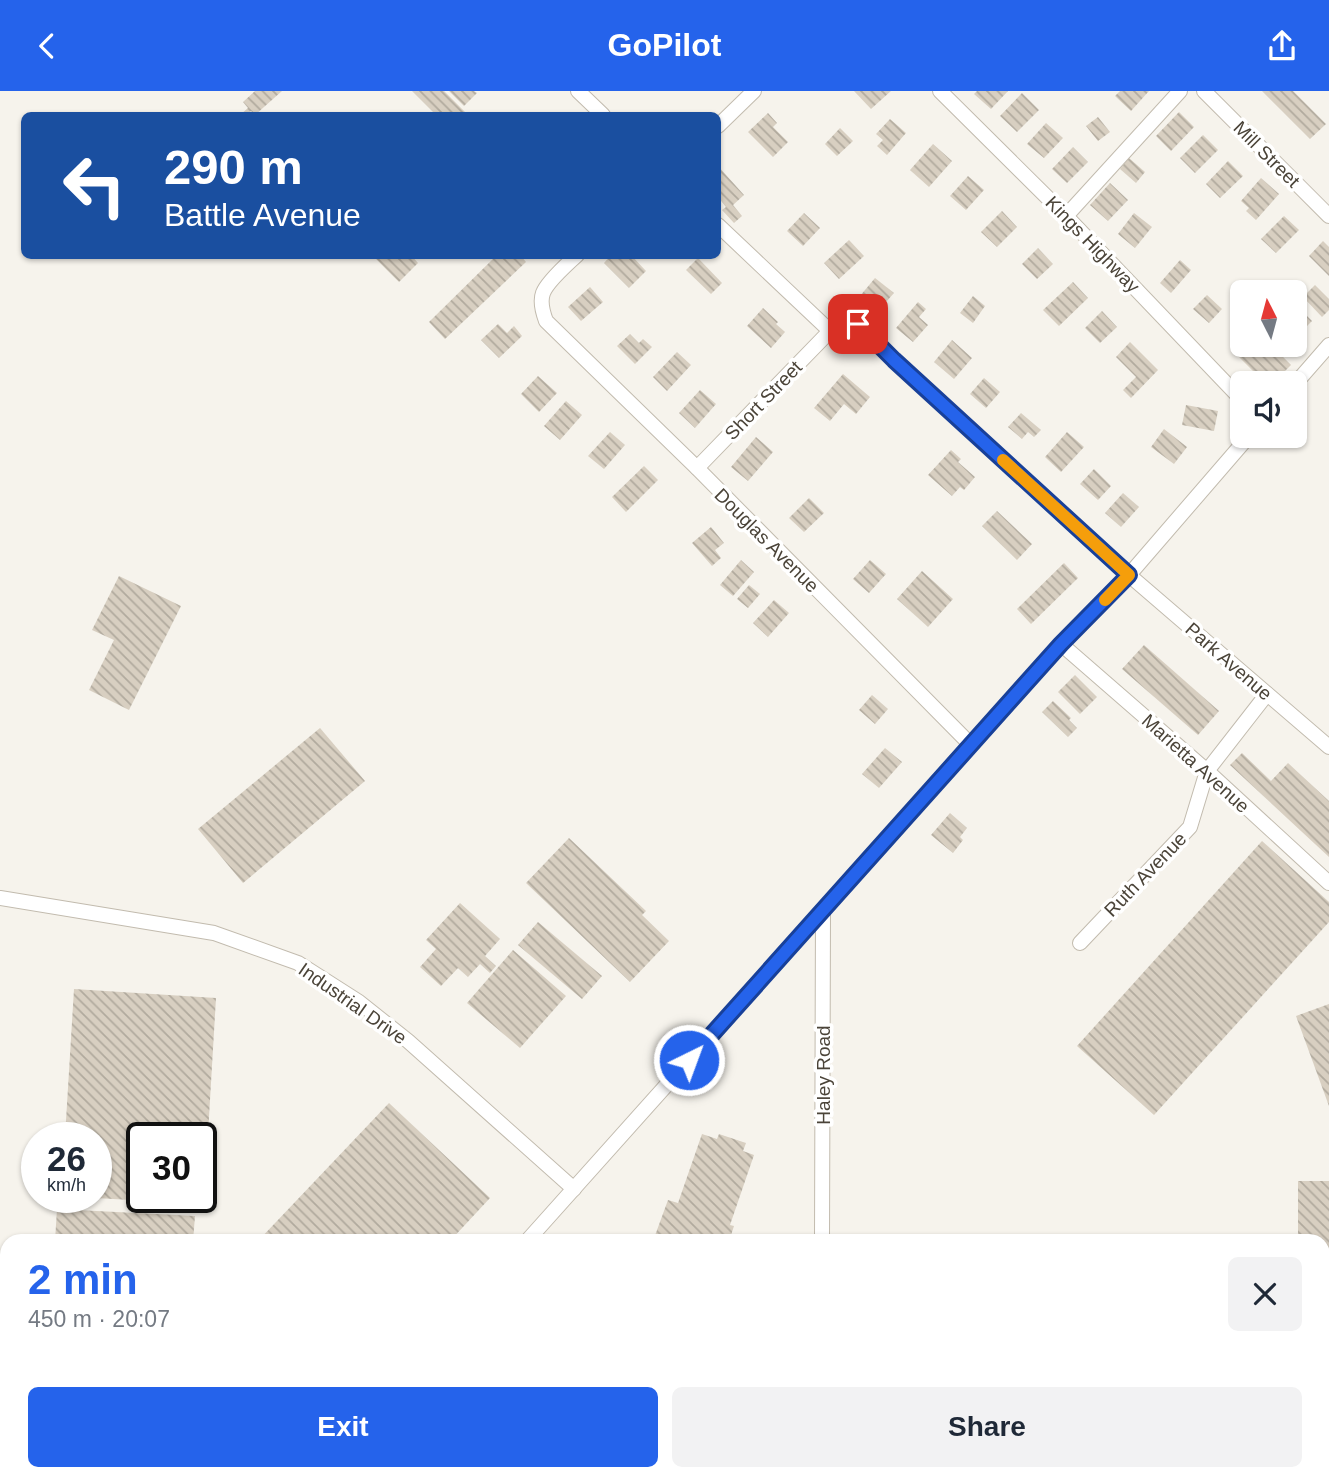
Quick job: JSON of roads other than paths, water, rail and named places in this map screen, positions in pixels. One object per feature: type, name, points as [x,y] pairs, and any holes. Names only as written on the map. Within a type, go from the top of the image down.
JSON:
[{"type":"street","points":[[578,91],[600,112]]},
{"type":"street","points":[[721,123],[754,91]]},
{"type":"street","name":"Kings Highway","points":[[940,91],[1066,216],[1230,387]]},
{"type":"street","points":[[1066,216],[1180,91]]},
{"type":"street","name":"Mill Street","points":[[1204,91],[1329,216]]},
{"type":"street","points":[[721,229],[830,331]]},
{"type":"street","name":"Douglas Avenue","points":[[572,259],[543,293],[543,313],[546,321],[697,468],[971,745]]},
{"type":"street","name":"Park Avenue","points":[[830,331],[845,321],[858,324],[1129,575],[1329,747]]},
{"type":"street","name":"Short Street","points":[[697,468],[830,331]]},
{"type":"street","points":[[1306,371],[1329,345]]},
{"type":"street","points":[[533,1234],[1061,644],[1129,575],[1239,448]]},
{"type":"street","name":"Marietta Avenue","points":[[1061,644],[1207,771],[1329,883]]},
{"type":"street","name":"Ruth Avenue","points":[[1080,943],[1190,827],[1207,771],[1267,694]]},
{"type":"street","name":"Industrial Drive","points":[[0,898],[214,933],[298,963],[359,1002],[408,1041],[574,1189]]},
{"type":"street","name":"Haley Road","points":[[822,1234],[823,910]]}]
